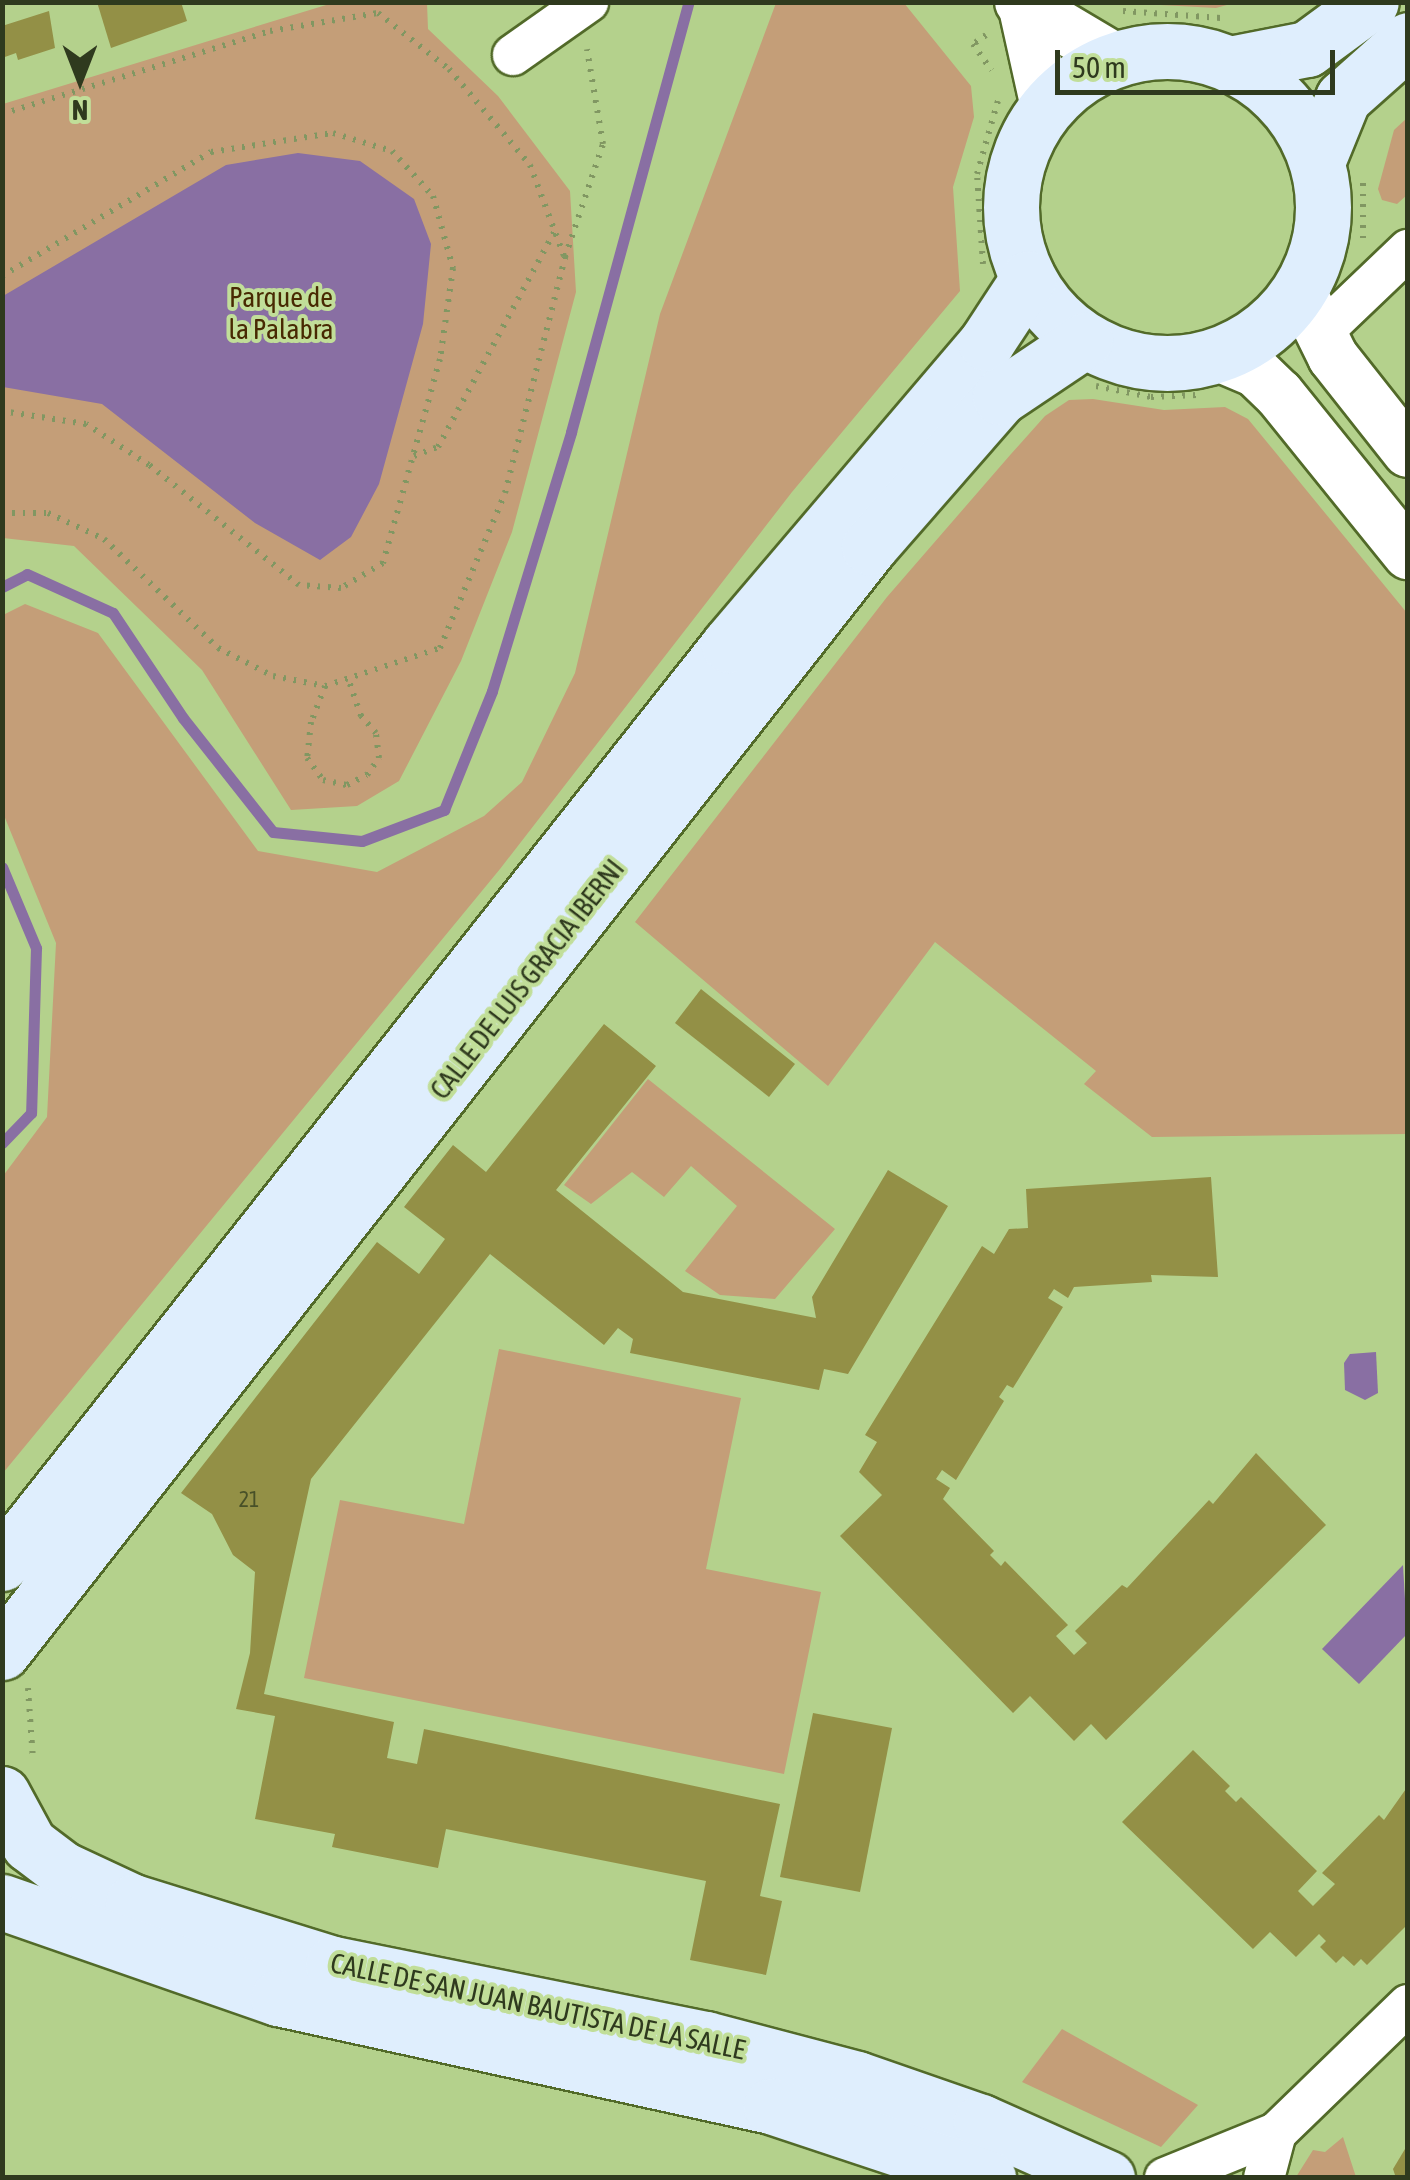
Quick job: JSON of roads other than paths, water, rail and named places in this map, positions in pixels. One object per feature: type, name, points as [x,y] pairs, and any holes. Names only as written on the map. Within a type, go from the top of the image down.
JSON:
[{"type":"main road","points":[[1371,2],[1307,49],[1229,41],[1162,50],[1115,34],[1090,70],[1023,100],[1010,190],[1016,251],[1006,279],[1086,340],[1149,362],[1216,356],[1264,330],[1310,312],[1320,241],[1317,162],[1343,98],[1408,40]]},
{"type":"main road","points":[[1229,41],[1293,114],[1317,162]]},
{"type":"main road","name":"CALLE DE LUIS GRACIA IBERNI","points":[[2,1563],[729,645],[996,330],[1006,279]]},
{"type":"main road","name":"CALLE DE LUIS GRACIA IBERNI","points":[[2,1652],[870,547],[1000,397],[1086,340]]},
{"type":"main road","name":"CALLE DE SAN JUAN BAUTISTA DE LA SALLE","points":[[2,1794],[29,1844],[62,1869],[133,1902],[334,1964],[706,2039],[857,2079],[982,2122],[1107,2178]]},
{"type":"main road","name":"CALLE DE SAN JUAN BAUTISTA DE LA SALLE","points":[[2,1902],[278,1998],[771,2106],[988,2178]]},
{"type":"street","points":[[513,55],[584,5]]},
{"type":"street","points":[[1023,100],[1022,5],[1115,34]]},
{"type":"street","points":[[1408,250],[1310,312],[1408,452]]},
{"type":"street","points":[[1216,356],[1256,372],[1279,394],[1408,554]]},
{"type":"street","points":[[1165,2178],[1233,2156],[1276,2134],[1408,2005]]},
{"type":"street","points":[[1264,2178],[1276,2134]]},
{"type":"waterway","points":[[2,587],[27,574],[113,613],[183,718],[273,832],[362,841],[444,810],[492,691],[571,432],[689,2]]},
{"type":"waterway","points":[[2,867],[36,948],[31,1113],[2,1143]]},
{"type":"park label","name":"Parque de la Palabra","points":[[281,313]]}]
